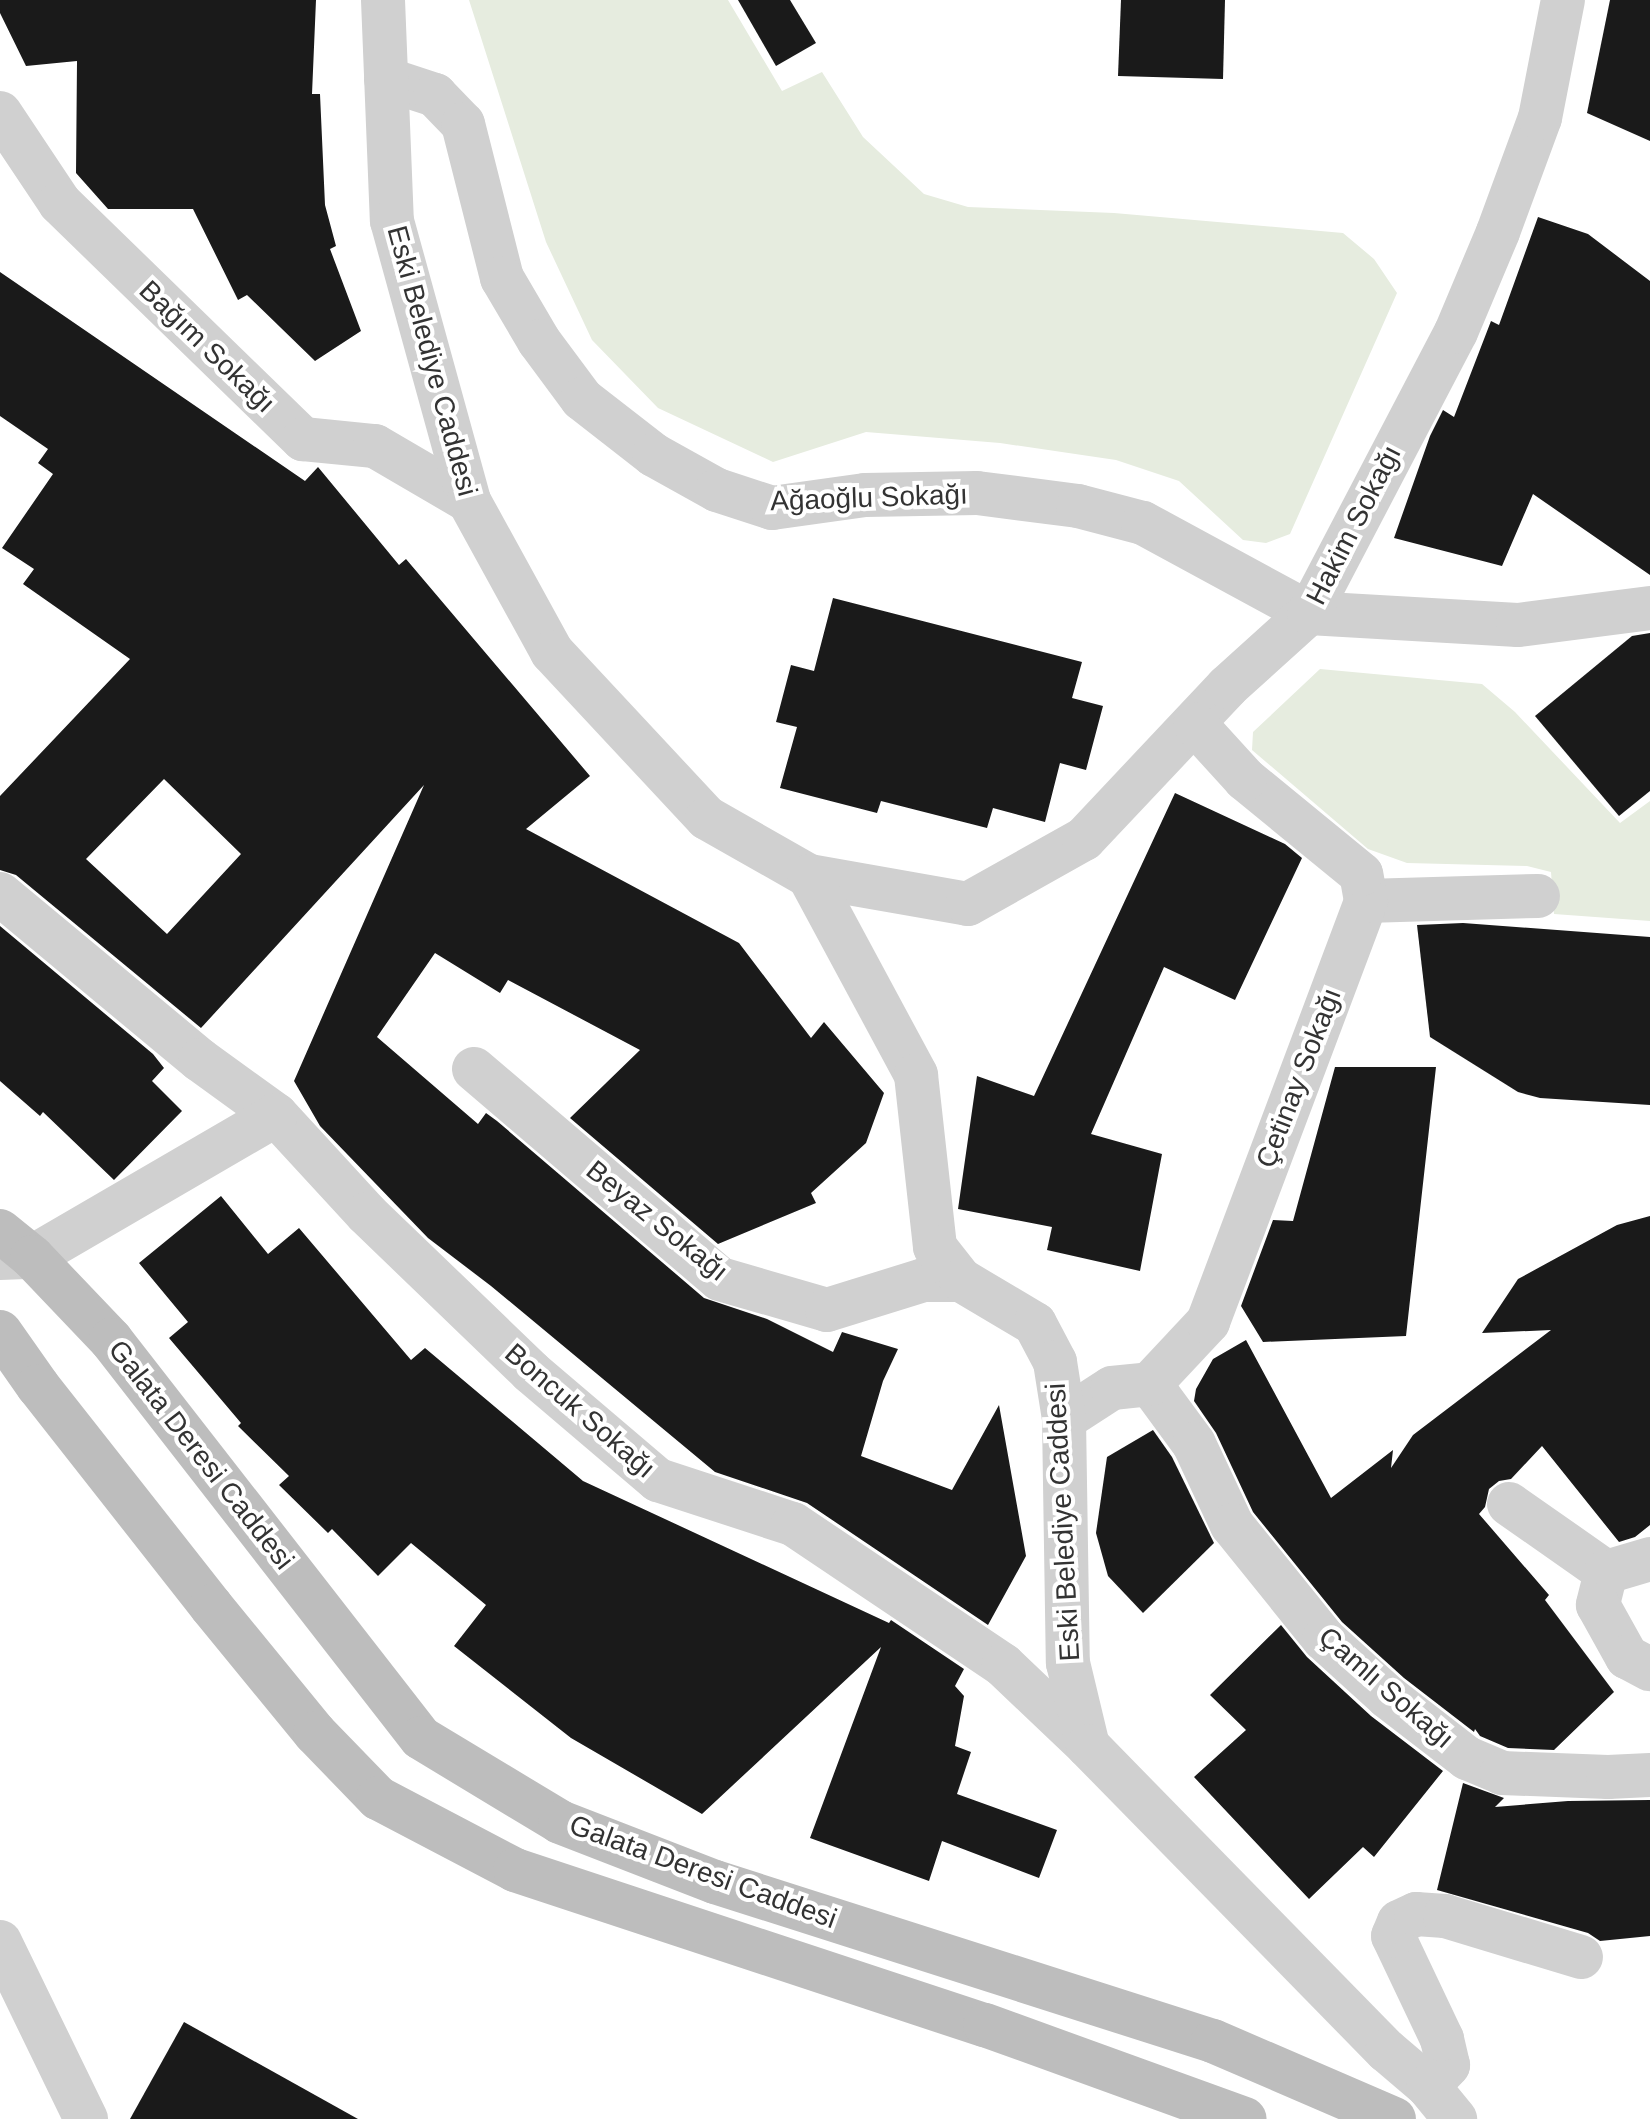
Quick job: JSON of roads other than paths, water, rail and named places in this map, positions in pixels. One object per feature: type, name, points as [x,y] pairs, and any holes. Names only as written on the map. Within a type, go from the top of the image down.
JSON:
[{"type":"main road","name":"Galata Deresi Caddesi","points":[[11,1249],[111,1340],[421,1738],[560,1822],[715,1882],[1213,2041],[1394,2119]]},
{"type":"main road","name":"Galata Deresi Caddesi","points":[[0,1332],[38,1386],[211,1606],[315,1733],[378,1798],[515,1870],[985,2025],[1245,2119]]},
{"type":"main road","points":[[985,2025],[1001,1972]]},
{"type":"street","name":"Eski Belediye Caddesi","points":[[383,0],[392,221],[469,501],[552,652],[707,818],[809,876],[916,1075],[935,1247],[961,1280],[1035,1324],[1055,1362],[1064,1419],[1068,1663],[1088,1746]]},
{"type":"street","name":"Hakim Sokağı","points":[[809,876],[968,904],[1084,839],[1227,687],[1309,613],[1456,332],[1498,232],[1540,118],[1563,0]]},
{"type":"street","name":"Ağaoğlu Sokağı","points":[[386,79],[435,95],[463,124],[502,278],[539,341],[582,399],[654,455],[717,490],[772,508],[865,495],[977,493],[1078,506],[1143,523],[1309,613],[1518,625],[1650,608]]},
{"type":"street","name":"Bağım Sokağı","points":[[0,113],[60,203],[303,439],[375,446],[469,501]]},
{"type":"street","points":[[1195,724],[1245,779],[1361,874],[1366,901],[1538,896]]},
{"type":"street","name":"Boncuk Sokağı","points":[[0,894],[200,1060],[276,1115],[367,1214],[531,1372],[658,1480],[793,1524],[1003,1665],[1088,1746]]},
{"type":"street","name":"Çetinay Sokağı","points":[[1150,1384],[1208,1322],[1366,901]]},
{"type":"street","name":"Beyaz Sokağı","points":[[474,1069],[720,1279],[827,1310],[924,1280],[961,1280]]},
{"type":"street","points":[[11,1249],[276,1115]]},
{"type":"street","points":[[1064,1419],[1112,1388],[1150,1384]]},
{"type":"street","name":"Çamlı Sokağı","points":[[1150,1384],[1194,1444],[1232,1525],[1324,1639],[1388,1697],[1467,1758],[1502,1773],[1650,1775]]},
{"type":"street","points":[[1509,1504],[1606,1572]]},
{"type":"street","points":[[1606,1572],[1650,1559]]},
{"type":"street","points":[[1606,1572],[1598,1605],[1627,1657],[1650,1669]]},
{"type":"street","points":[[1088,1746],[1387,2051],[1428,2086],[1455,2119]]},
{"type":"street","points":[[1428,2086],[1448,2065],[1442,2039],[1393,1936],[1399,1922],[1416,1914],[1445,1916],[1581,1957]]},
{"type":"street","points":[[0,1942],[86,2119]]}]
